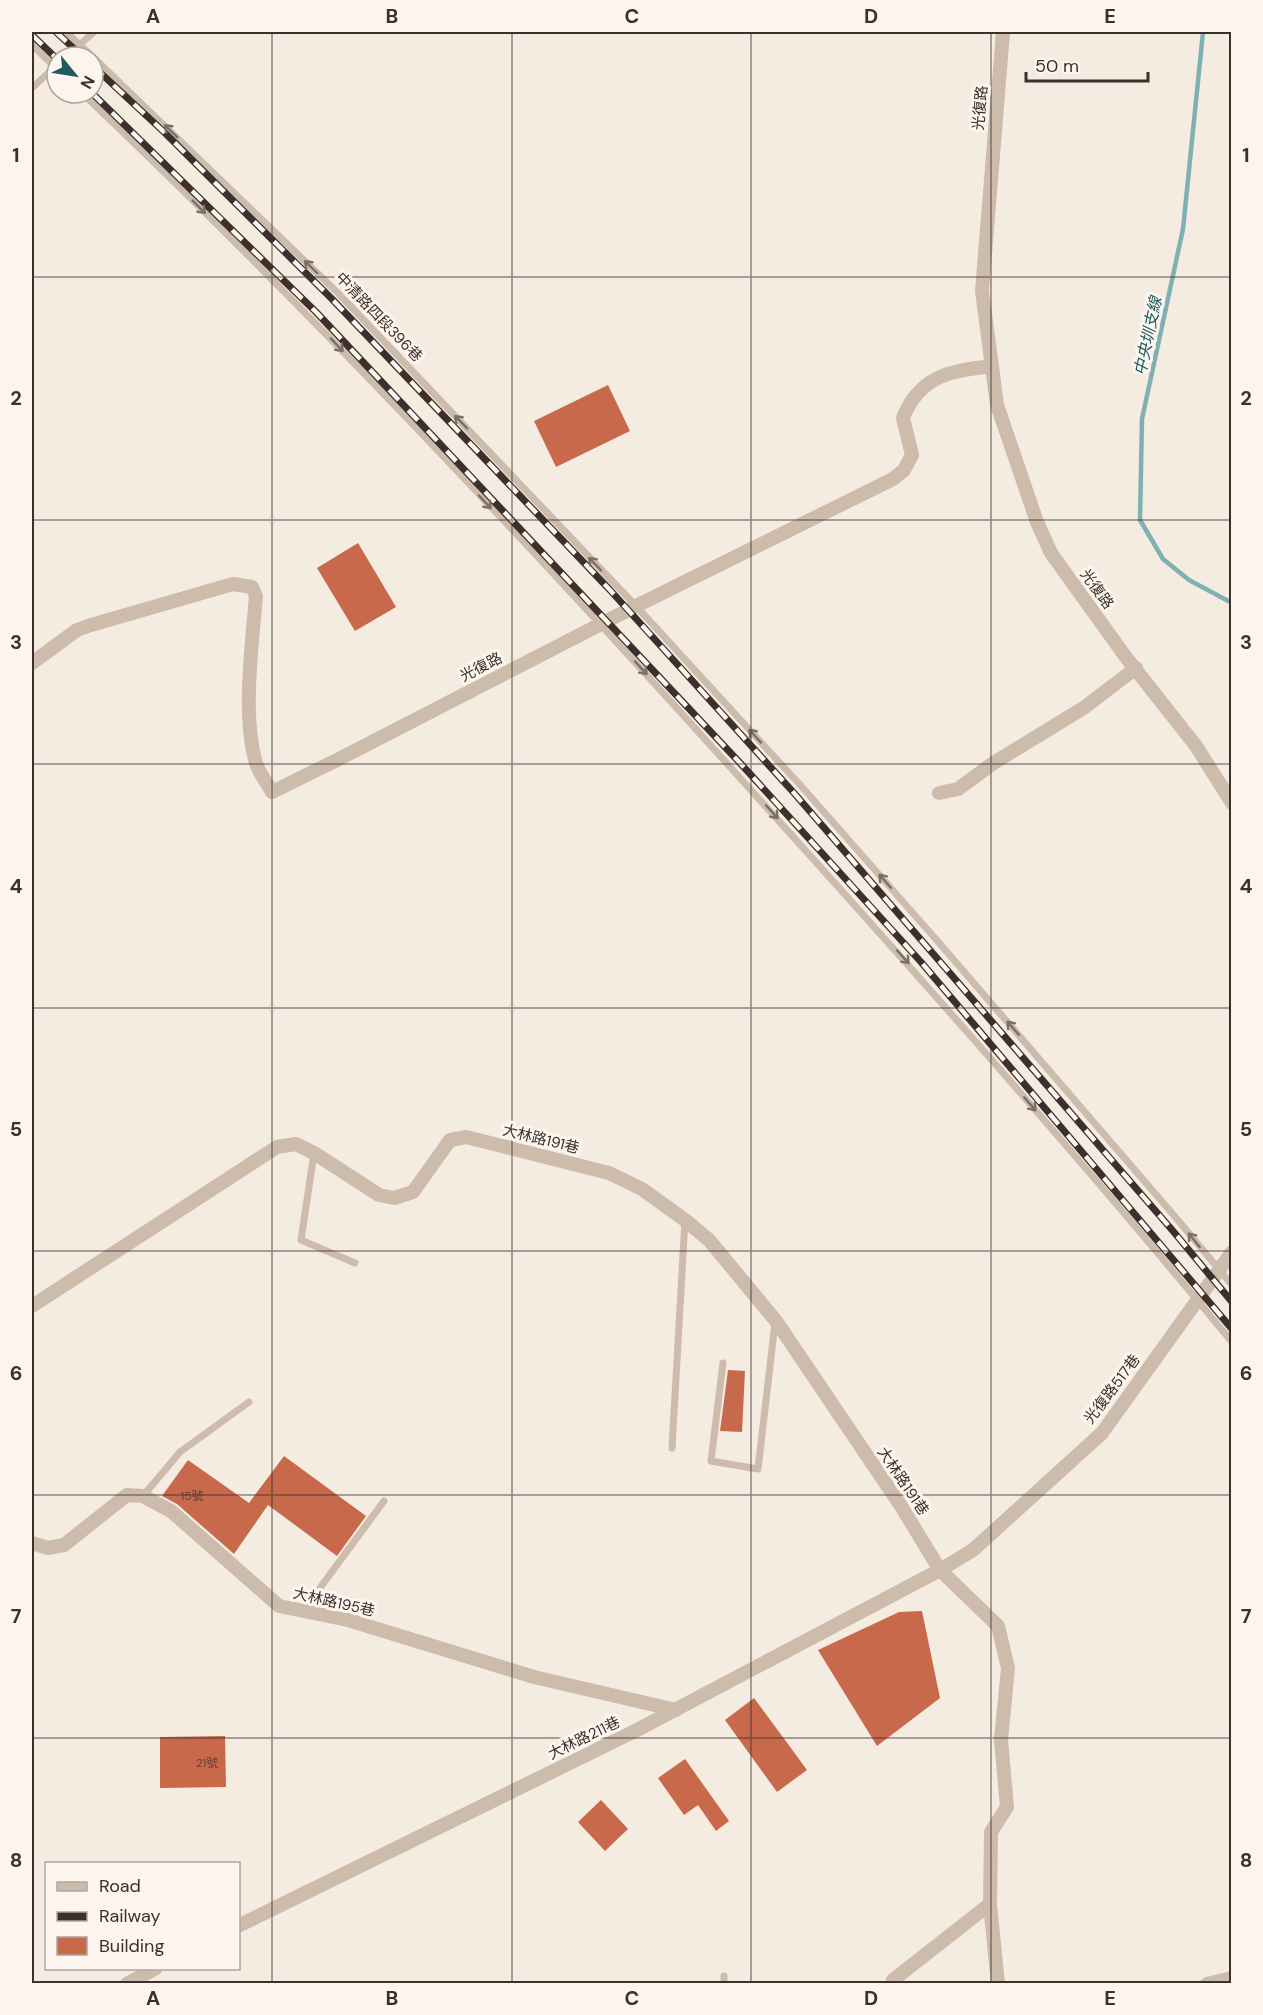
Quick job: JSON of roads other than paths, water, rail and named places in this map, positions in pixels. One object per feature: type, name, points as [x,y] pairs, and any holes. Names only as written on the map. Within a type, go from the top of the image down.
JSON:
[{"type":"street","name":"光復路","points":[[1003,32],[982,291],[997,405],[1037,522],[1051,553],[1196,746],[1232,803]]},
{"type":"street","name":"光復路","points":[[32,663],[77,630],[232,584],[252,587],[256,596],[250,684],[250,733],[257,765],[272,792],[636,606],[893,479],[904,470],[912,455],[903,418],[914,396],[935,378],[960,370],[992,366]]},
{"type":"street","points":[[939,793],[958,789],[1085,707],[1136,668]]},
{"type":"street","name":"大林路191巷","points":[[32,1306],[277,1147],[296,1144],[379,1195],[394,1198],[413,1192],[450,1140],[466,1137],[609,1173],[642,1189],[709,1240],[776,1321],[901,1506],[940,1569],[998,1626],[1008,1668],[1000,1740],[1007,1807],[991,1832],[990,1904],[998,1983]]},
{"type":"street","name":"光復路517巷","points":[[940,1569],[973,1550],[1102,1433],[1232,1252]]},
{"type":"street","points":[[32,1543],[48,1548],[64,1545],[127,1495],[143,1496]]},
{"type":"street","name":"大林路195巷","points":[[143,1496],[171,1511],[279,1606],[348,1620],[534,1677],[676,1710]]},
{"type":"street","name":"大林路211巷","points":[[240,1925],[676,1710],[940,1569]]},
{"type":"street","points":[[894,1983],[893,1980],[990,1904]]},
{"type":"street","points":[[127,1983],[152,1970]]},
{"type":"street","points":[[1207,1983],[1232,1978]]},
{"type":"lane","name":"中清路四段396巷","points":[[66,32],[80,45]]},
{"type":"lane","points":[[80,45],[94,32]]},
{"type":"lane","points":[[32,45],[45,57]]},
{"type":"lane","name":"中清路四段396巷","points":[[105,69],[338,293],[636,606],[833,822],[1232,1285]]},
{"type":"lane","points":[[32,88],[45,77]]},
{"type":"lane","points":[[95,105],[310,317],[601,624],[914,969],[1232,1342]]},
{"type":"lane","points":[[314,1153],[301,1240],[355,1263]]},
{"type":"lane","points":[[672,1448],[685,1220]]},
{"type":"lane","points":[[723,1363],[711,1461],[758,1469],[776,1321]]},
{"type":"lane","points":[[143,1496],[180,1452],[249,1402]]},
{"type":"lane","points":[[303,1611],[384,1500]]},
{"type":"waterway","name":"中央圳支線","points":[[1203,32],[1183,229],[1142,419],[1140,520],[1163,559],[1189,580],[1232,603]]},
{"type":"railway","points":[[56,32],[70,45]]},
{"type":"railway","points":[[32,35],[45,47]]},
{"type":"railway","points":[[105,77],[164,132],[332,299],[610,590],[794,793],[1232,1302]]},
{"type":"railway","points":[[104,105],[316,312],[741,764],[921,962],[1232,1329]]}]
